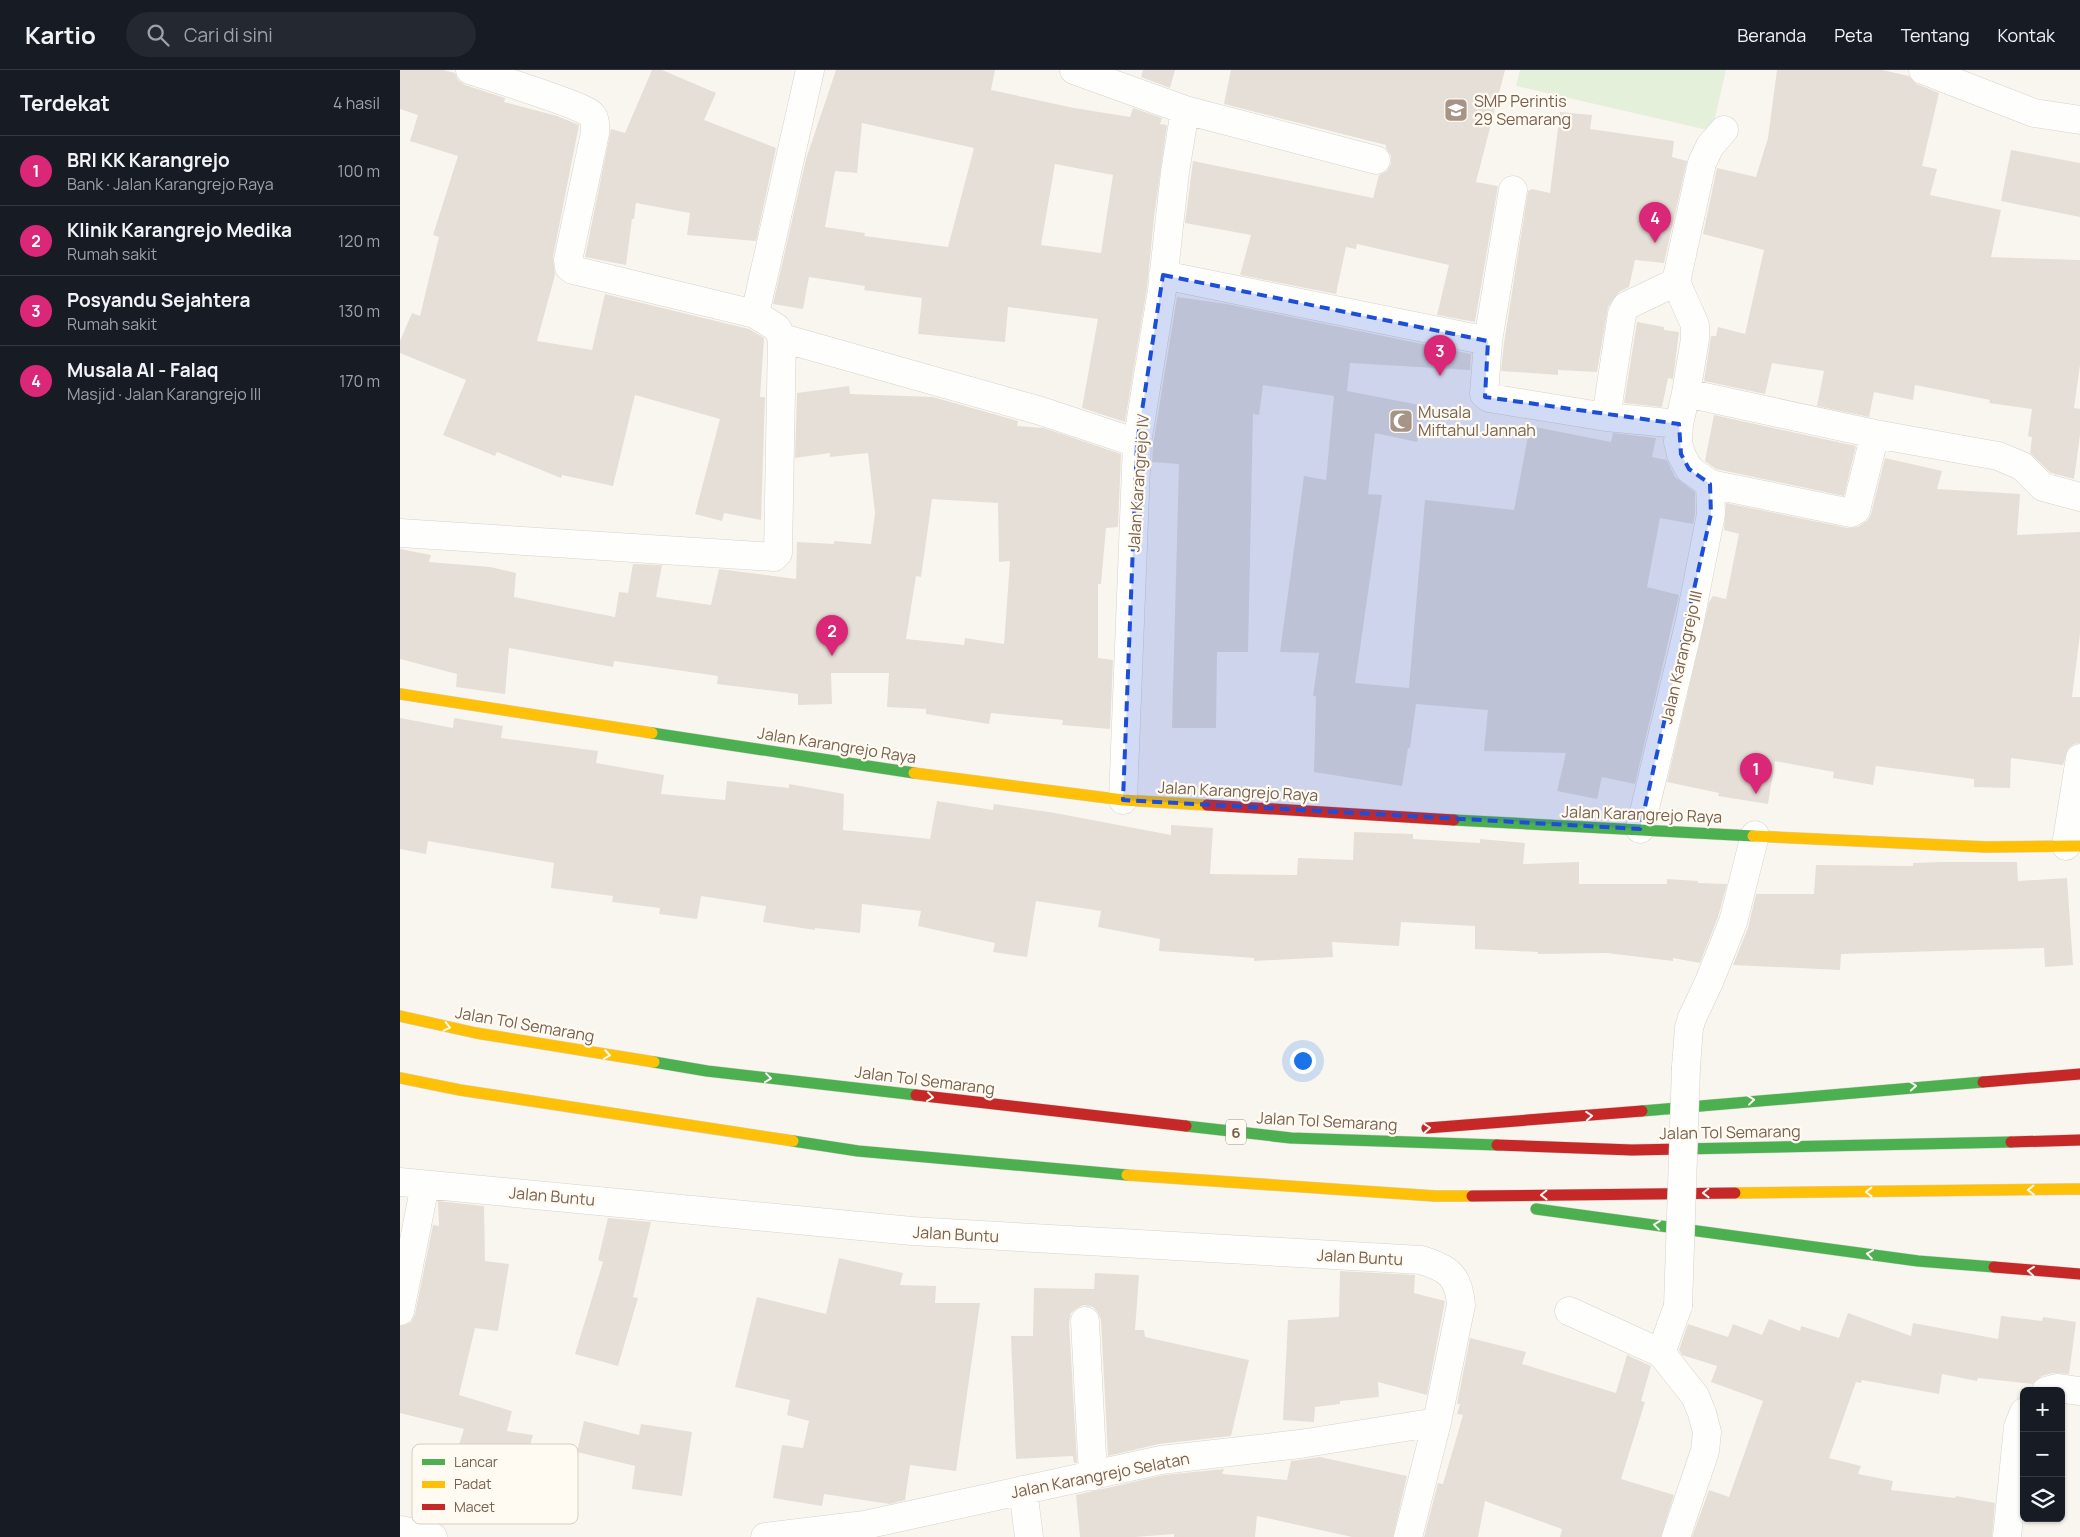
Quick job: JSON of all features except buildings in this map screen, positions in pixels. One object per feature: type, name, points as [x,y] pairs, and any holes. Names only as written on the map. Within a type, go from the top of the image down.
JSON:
[{"type":"main road","name":"Jalan Karangrejo Raya","points":[[400,694],[971,782],[1123,800],[1569,827],[1986,847],[2073,846]]},
{"type":"main road","name":"Jalan Tol Semarang","points":[[400,1016],[476,1034],[708,1071],[1291,1138],[1632,1150],[2080,1140]]},
{"type":"main road","points":[[1419,1128],[1617,1114],[1863,1090],[2080,1074]]},
{"type":"main road","points":[[400,1078],[460,1090],[858,1151],[1057,1170],[1435,1196],[1918,1261],[2080,1274]]},
{"type":"main road","points":[[1291,1138],[1400,1130]]},
{"type":"main road","points":[[1435,1196],[2080,1189]]},
{"type":"street","points":[[400,533],[774,557],[778,553],[782,338],[777,328],[755,314],[573,270],[569,267],[568,260],[595,125],[591,113],[470,70]]},
{"type":"street","points":[[755,314],[810,70]]},
{"type":"street","points":[[1074,70],[1185,110],[1376,160]]},
{"type":"street","points":[[1923,70],[2034,113],[2080,120]]},
{"type":"street","name":"Jalan Karangrejo IV","points":[[1123,800],[1137,443],[1163,275],[1175,172],[1185,110]]},
{"type":"street","points":[[1724,130],[1710,146],[1702,163],[1676,282],[1695,325],[1695,339],[1679,424],[1678,442],[1680,454],[1688,469],[1710,484],[1851,513],[1856,510],[1876,434]]},
{"type":"street","points":[[1513,190],[1488,341],[1483,388],[1486,396],[1606,417],[1679,424]]},
{"type":"street","points":[[1163,275],[1488,341]]},
{"type":"street","points":[[1606,417],[1622,314],[1626,306],[1676,282]]},
{"type":"street","points":[[782,338],[1041,411],[1137,443]]},
{"type":"street","points":[[1686,393],[1876,434],[1998,456],[2022,466],[2042,487],[2080,497]]},
{"type":"street","name":"Jalan Karangrejo III","points":[[1640,829],[1689,625],[1711,514],[1710,484]]},
{"type":"street","points":[[2073,846],[2080,758]]},
{"type":"street","points":[[1661,1353],[1678,1306],[1689,1028],[1733,922],[1755,835]]},
{"type":"street","points":[[400,1311],[412,1184]]},
{"type":"street","name":"Jalan Buntu","points":[[412,1184],[912,1231],[1421,1260],[1440,1266],[1452,1276],[1460,1290],[1461,1305],[1437,1422]]},
{"type":"street","points":[[1569,1311],[1661,1353],[1695,1396],[1707,1432],[1704,1450],[1676,1537]]},
{"type":"street","points":[[1085,1321],[1093,1476]]},
{"type":"street","points":[[2065,1389],[2080,1391]]},
{"type":"street","points":[[1408,1537],[1437,1422]]},
{"type":"street","name":"Jalan Karangrejo Selatan","points":[[765,1537],[865,1525],[1161,1460],[1300,1444],[1437,1422]]},
{"type":"street","points":[[2007,1537],[2020,1422]]},
{"type":"street","points":[[1023,1490],[1029,1537]]},
{"type":"street","points":[[400,1530],[433,1537]]},
{"type":"highlighted area","points":[[1163,275],[1488,341],[1485,397],[1679,424],[1681,454],[1689,469],[1710,484],[1711,514],[1640,829],[1123,800],[1137,443]]},
{"type":"green space","points":[[1520,70],[1726,70],[1712,131],[1516,86]]},
{"type":"traffic: fast","points":[[652,733],[914,773]]},
{"type":"traffic: fast","points":[[1454,820],[1753,836]]},
{"type":"traffic: fast","points":[[654,1062],[707,1071],[916,1095]]},
{"type":"traffic: fast","points":[[1642,1111],[1983,1082]]},
{"type":"traffic: fast","points":[[1186,1126],[1291,1138],[1497,1145]]},
{"type":"traffic: fast","points":[[793,1141],[858,1151],[1127,1175]]},
{"type":"traffic: fast","points":[[1682,1149],[2011,1142]]},
{"type":"traffic: fast","points":[[1536,1209],[1918,1261],[1994,1267]]},
{"type":"traffic: slow","points":[[400,694],[652,733]]},
{"type":"traffic: slow","points":[[914,773],[1123,800],[1207,805]]},
{"type":"traffic: slow","points":[[1753,836],[1986,847],[2080,846]]},
{"type":"traffic: slow","points":[[400,1016],[476,1033],[654,1062]]},
{"type":"traffic: slow","points":[[400,1078],[460,1090],[793,1141]]},
{"type":"traffic: slow","points":[[1127,1175],[1435,1196],[1472,1196]]},
{"type":"traffic: slow","points":[[1735,1193],[2080,1189]]},
{"type":"traffic: jam","points":[[1207,805],[1454,820]]},
{"type":"traffic: jam","points":[[1983,1082],[2080,1074]]},
{"type":"traffic: jam","points":[[916,1095],[1186,1126]]},
{"type":"traffic: jam","points":[[1427,1128],[1642,1111]]},
{"type":"traffic: jam","points":[[2011,1142],[2080,1140]]},
{"type":"traffic: jam","points":[[1497,1145],[1632,1150],[1682,1149]]},
{"type":"traffic: jam","points":[[1472,1196],[1735,1193]]},
{"type":"traffic: jam","points":[[1994,1267],[2080,1274]]},
{"type":"place","name":"SMP Perintis 29 Semarang","points":[[1456,110]]},
{"type":"place","name":"Musala Al - Falaq","points":[[1655,243]]},
{"type":"place","name":"Posyandu Sejahtera","points":[[1440,376]]},
{"type":"place","name":"Musala Miftahul Jannah","points":[[1401,421]]},
{"type":"place","name":"Klinik Karangrejo Medika","points":[[832,656]]},
{"type":"place","name":"BRI KK Karangrejo","points":[[1756,794]]}]
